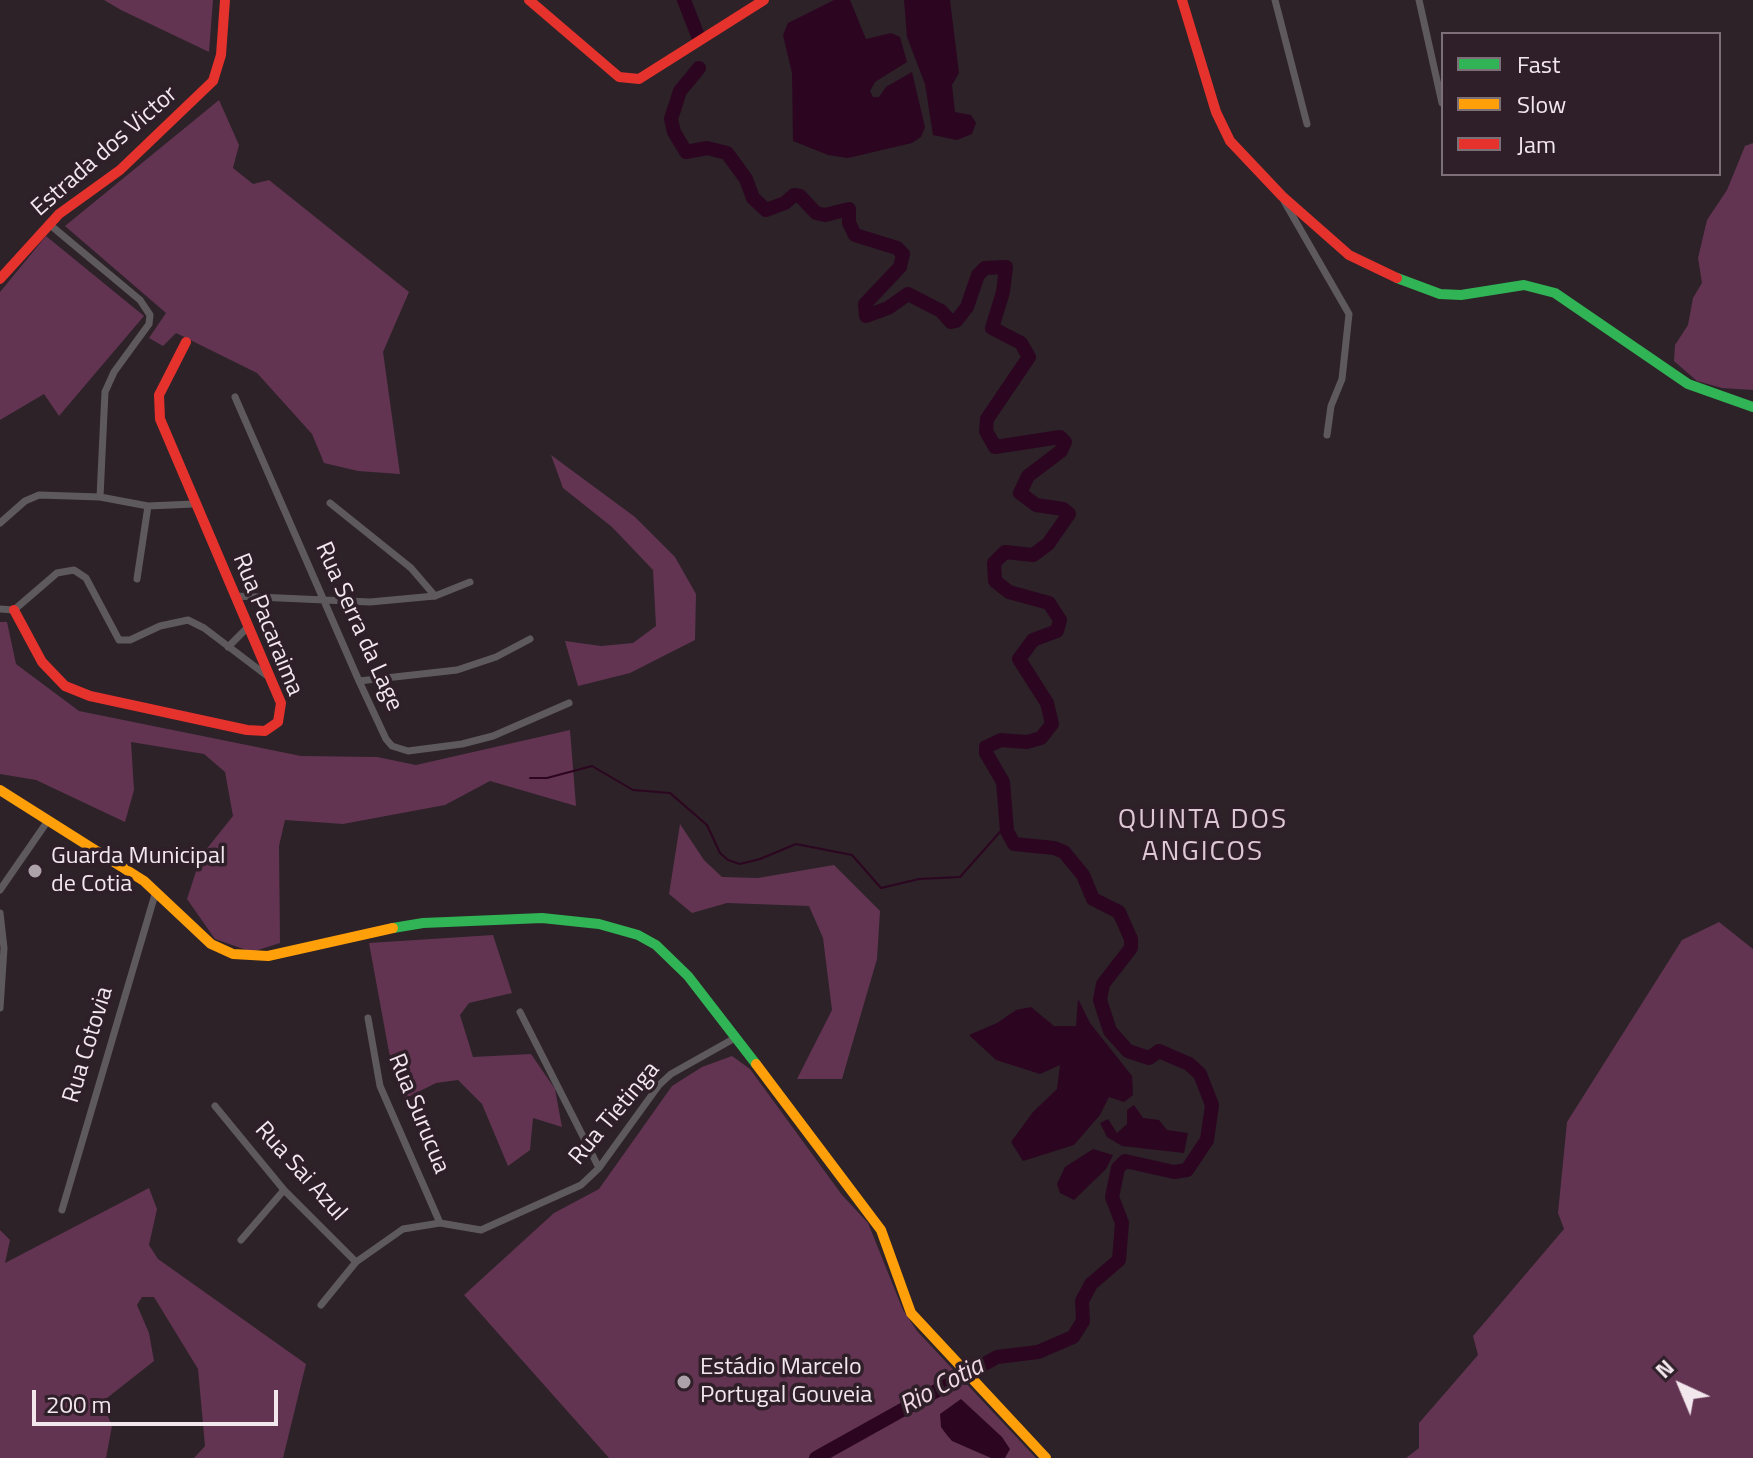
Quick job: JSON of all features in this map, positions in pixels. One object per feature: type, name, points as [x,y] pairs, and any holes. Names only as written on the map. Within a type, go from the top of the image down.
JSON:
[{"type":"street","name":"Estrada dos Victor","points":[[0,279],[49,224],[120,170],[213,81],[221,55],[225,0]]},
{"type":"street","points":[[529,0],[596,60],[628,79],[654,73],[764,0]]},
{"type":"street","points":[[1182,0],[1223,129],[1282,196],[1339,248],[1374,270],[1440,294],[1461,295],[1524,285],[1555,293],[1574,303],[1688,384],[1753,407]]},
{"type":"street","points":[[1275,0],[1307,124]]},
{"type":"street","points":[[1419,0],[1441,99]]},
{"type":"street","points":[[1282,196],[1349,314],[1342,379],[1331,406],[1327,435]]},
{"type":"street","points":[[49,224],[140,300],[150,315],[149,324],[114,372],[105,392],[100,497]]},
{"type":"street","name":"Rua Pacaraima","points":[[14,610],[49,672],[65,686],[90,696],[265,731],[278,722],[282,711],[194,504],[158,407],[164,382],[186,342]]},
{"type":"street","name":"Rua Serra da Lage","points":[[235,397],[359,681],[392,746],[408,751],[493,736],[569,703]]},
{"type":"street","points":[[0,523],[34,496],[100,497],[148,506],[194,504]]},
{"type":"street","points":[[330,503],[411,568],[435,596]]},
{"type":"street","points":[[137,579],[148,506]]},
{"type":"street","points":[[0,609],[14,610],[57,573],[74,570],[86,578],[119,640],[130,640],[160,626],[188,620],[266,675]]},
{"type":"street","points":[[235,596],[326,603],[435,596],[470,582]]},
{"type":"street","points":[[228,647],[247,628]]},
{"type":"street","points":[[359,681],[457,670],[496,657],[530,639]]},
{"type":"street","points":[[0,790],[156,891],[211,944],[233,954],[250,957],[297,950],[387,927],[442,921],[542,918],[621,929],[638,935],[669,955],[872,1216],[881,1230],[911,1313],[1046,1458]]},
{"type":"street","points":[[0,890],[47,822]]},
{"type":"street","name":"Rua Cotovia","points":[[62,1210],[156,891]]},
{"type":"street","points":[[0,913],[4,948],[0,1008]]},
{"type":"street","points":[[520,1012],[599,1168]]},
{"type":"street","name":"Rua Surucua","points":[[368,1018],[380,1086],[440,1223]]},
{"type":"street","name":"Rua Tietinga","points":[[321,1305],[356,1262],[403,1229],[440,1223],[466,1230],[494,1226],[581,1185],[599,1168],[659,1085],[690,1062],[735,1038]]},
{"type":"street","name":"Rua Sai Azul","points":[[215,1106],[284,1190],[356,1262]]},
{"type":"street","points":[[241,1240],[284,1190]]},
{"type":"shaded area","points":[[104,0],[213,0],[209,52],[121,10]]},
{"type":"shaded area","points":[[834,0],[850,0],[866,39],[891,33],[900,37],[907,62],[875,82],[870,91],[873,97],[879,97],[886,87],[912,72],[925,127],[921,137],[912,143],[848,158],[828,155],[793,141],[792,73],[783,35],[788,23]]},
{"type":"shaded area","points":[[904,0],[950,0],[959,73],[952,85],[955,112],[971,115],[976,123],[972,134],[957,140],[933,135],[925,84],[907,37]]},
{"type":"shaded area","points":[[219,100],[239,145],[233,168],[253,184],[269,180],[409,292],[383,352],[400,474],[358,471],[324,463],[312,434],[257,373],[176,333],[163,346],[149,338],[166,313],[65,226]]},
{"type":"shaded area","points":[[1753,143],[1753,390],[1722,388],[1697,381],[1674,361],[1675,345],[1688,325],[1693,298],[1702,283],[1698,258],[1707,220],[1727,190],[1745,146]]},
{"type":"shaded area","points":[[46,236],[144,316],[59,416],[44,394],[0,420],[0,292]]},
{"type":"shaded area","points":[[551,455],[635,517],[675,557],[696,594],[695,640],[630,673],[578,686],[565,641],[601,646],[633,643],[656,626],[653,570],[612,527],[563,488]]},
{"type":"shaded area","points":[[0,622],[7,622],[16,664],[79,711],[301,756],[377,757],[416,765],[570,730],[576,806],[490,781],[445,805],[343,824],[285,820],[279,846],[280,943],[252,952],[215,939],[187,899],[201,856],[233,816],[225,772],[204,754],[131,742],[134,790],[125,822],[36,780],[0,774]]},
{"type":"shaded area","points":[[680,824],[704,860],[722,877],[758,878],[834,865],[880,911],[877,959],[842,1079],[797,1079],[832,1010],[823,938],[809,906],[727,903],[692,913],[669,894]]},
{"type":"shaded area","points":[[1719,922],[1753,949],[1753,1458],[1406,1458],[1419,1448],[1419,1423],[1478,1355],[1473,1336],[1564,1229],[1558,1213],[1567,1122],[1682,940]]},
{"type":"shaded area","points":[[493,935],[512,993],[469,1003],[460,1015],[473,1057],[531,1054],[555,1089],[562,1127],[533,1118],[530,1150],[508,1166],[482,1104],[458,1080],[436,1083],[404,1099],[389,1052],[369,943]]},
{"type":"shaded area","points":[[1078,999],[1090,1023],[1132,1076],[1133,1095],[1124,1102],[1109,1097],[1100,1115],[1074,1145],[1023,1161],[1011,1142],[1033,1112],[1057,1089],[1060,1065],[1040,1074],[996,1060],[969,1035],[997,1023],[1016,1010],[1031,1007],[1054,1026],[1076,1026]]},
{"type":"shaded area","points":[[732,1056],[750,1069],[842,1195],[868,1223],[903,1310],[917,1331],[1036,1458],[609,1458],[464,1295],[554,1213],[599,1189],[672,1086],[702,1067]]},
{"type":"shaded area","points":[[1134,1105],[1143,1118],[1159,1120],[1167,1130],[1188,1133],[1184,1153],[1122,1146],[1107,1137],[1100,1123],[1108,1119],[1117,1133],[1127,1124],[1127,1110]]},
{"type":"shaded area","points":[[1093,1149],[1113,1155],[1106,1169],[1074,1200],[1060,1193],[1057,1184],[1065,1167]]},
{"type":"shaded area","points":[[149,1188],[157,1209],[149,1245],[158,1259],[306,1364],[283,1458],[194,1458],[205,1446],[198,1369],[154,1297],[142,1297],[137,1305],[149,1333],[154,1361],[102,1402],[112,1426],[106,1458],[0,1458],[0,1230],[10,1240],[5,1263]]},
{"type":"shaded area","points":[[961,1399],[1002,1437],[1010,1449],[1005,1458],[991,1458],[952,1441],[946,1434],[941,1427],[940,1414]]},
{"type":"waterway","name":"Rio Cotia","points":[[684,0],[698,36]]},
{"type":"waterway","name":"Rio Cotia","points":[[699,68],[680,91],[671,119],[674,132],[686,152],[707,148],[727,153],[746,179],[753,198],[766,210],[785,203],[794,195],[800,196],[816,213],[825,215],[849,209],[849,223],[855,235],[897,248],[903,254],[900,267],[865,304],[866,316],[888,308],[908,294],[941,311],[951,322],[956,321],[967,307],[978,275],[985,268],[1006,267],[1003,292],[992,328],[1021,343],[1029,357],[987,419],[986,431],[995,447],[1060,437],[1065,442],[1061,451],[1028,476],[1020,493],[1036,505],[1063,509],[1069,514],[1048,544],[1033,555],[1005,552],[994,563],[995,581],[1009,592],[1049,603],[1060,620],[1057,631],[1033,640],[1019,659],[1047,703],[1052,724],[1041,738],[1027,742],[1001,740],[986,747],[986,753],[1003,782],[1007,831],[1014,844],[1064,852],[1083,875],[1093,899],[1119,912],[1131,939],[1131,948],[1103,984],[1100,1000],[1110,1031],[1128,1051],[1149,1058],[1159,1051],[1189,1064],[1200,1074],[1212,1105],[1207,1140],[1187,1170],[1174,1172],[1125,1161],[1118,1168],[1112,1197],[1122,1223],[1119,1260],[1091,1284],[1082,1301],[1083,1321],[1073,1337],[1038,1352],[997,1357],[816,1458]]},
{"type":"waterway","points":[[530,778],[547,778],[592,766],[633,790],[670,793],[707,825],[720,853],[728,860],[740,864],[796,844],[852,855],[881,888],[919,879],[960,877],[1007,824]]},
{"type":"traffic: fast","points":[[1397,278],[1440,294],[1461,295],[1524,285],[1555,293],[1688,384],[1753,407]]},
{"type":"traffic: fast","points":[[393,928],[423,923],[542,918],[599,924],[638,935],[656,945],[688,976],[756,1064]]},
{"type":"traffic: slow","points":[[0,790],[144,881],[211,944],[233,954],[268,956],[393,928]]},
{"type":"traffic: slow","points":[[756,1064],[881,1230],[911,1313],[1046,1458]]},
{"type":"traffic: jam","points":[[0,279],[59,214],[120,170],[213,81],[221,55],[225,0]]},
{"type":"traffic: jam","points":[[529,0],[619,77],[639,79],[764,0]]},
{"type":"traffic: jam","points":[[1182,0],[1216,112],[1230,141],[1282,196],[1349,255],[1397,278]]},
{"type":"traffic: jam","points":[[14,610],[42,662],[65,686],[90,696],[247,730],[265,731],[278,722],[281,703],[160,419],[159,395],[186,342]]},
{"type":"place","name":"Guarda Municipal de Cotia","points":[[35,871]]},
{"type":"place","name":"Estádio Marcelo Portugal Gouveia","points":[[684,1382]]},
{"type":"district","name":"QUINTA DOS ANGICOS","points":[[1203,837]]}]
